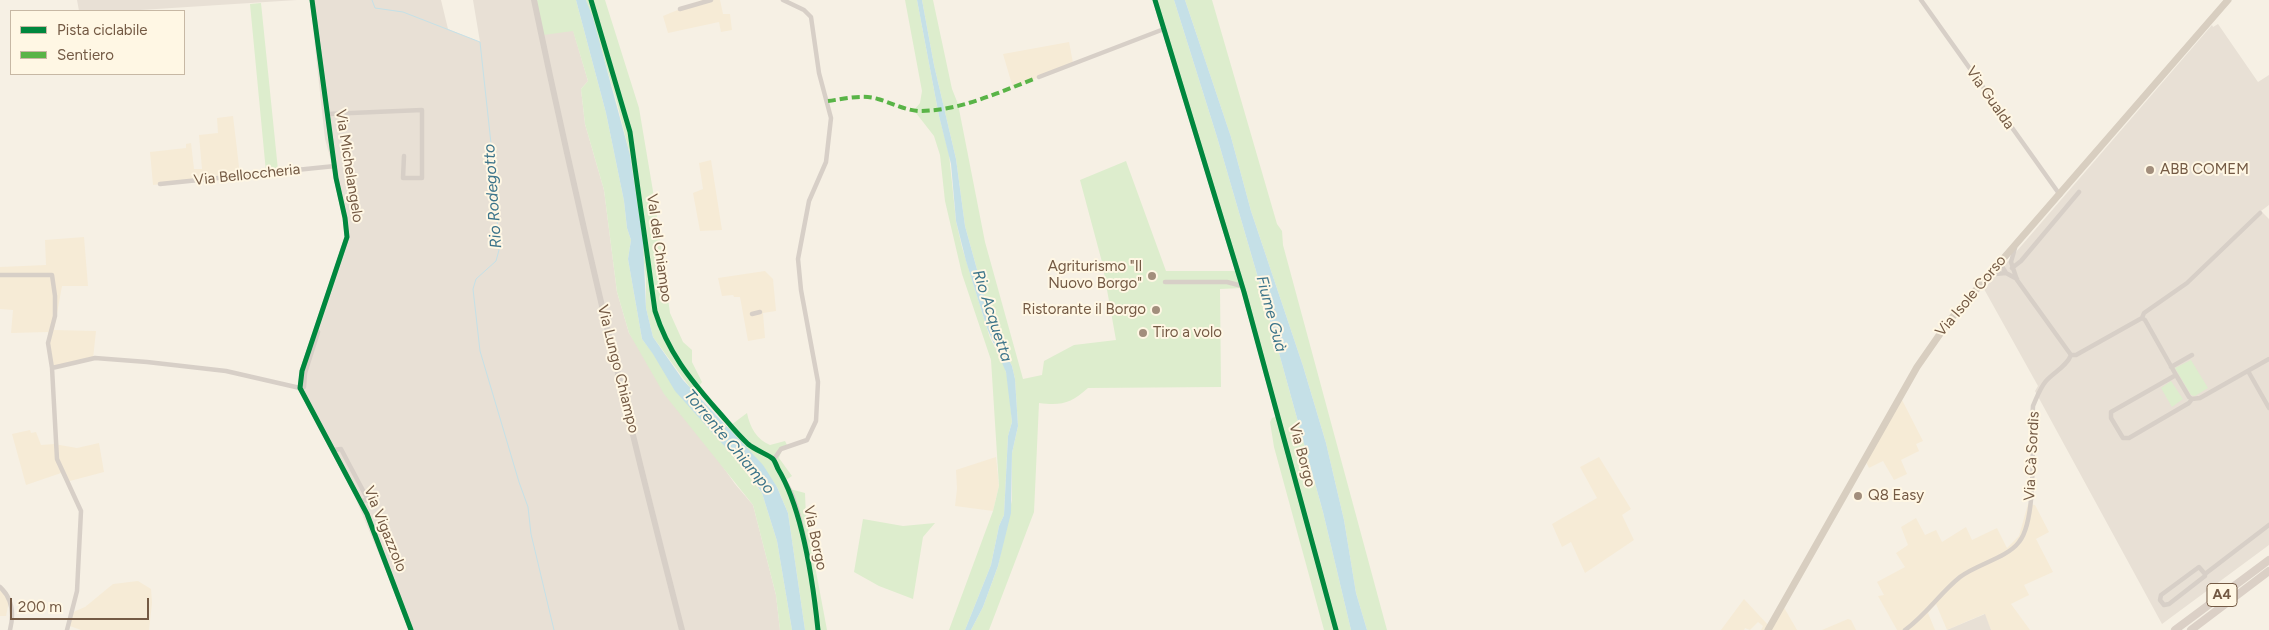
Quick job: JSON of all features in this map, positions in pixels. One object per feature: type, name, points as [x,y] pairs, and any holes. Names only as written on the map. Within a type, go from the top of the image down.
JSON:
[{"type":"highway","name":"A4","points":[[2175,630],[2269,560]]},
{"type":"highway","name":"A4","points":[[2191,630],[2269,571]]},
{"type":"main road","name":"Via Lungo Chiampo","points":[[534,0],[556,108],[609,335],[682,629]]},
{"type":"main road","name":"Via Isole Corso","points":[[1768,630],[1916,367],[1933,342],[2000,261],[2060,195],[2228,0]]},
{"type":"street","name":"Via Michelangelo","points":[[300,388],[304,387],[305,373],[316,332],[347,237],[312,0]]},
{"type":"street","points":[[680,9],[711,0]]},
{"type":"street","name":"Via Borgo","points":[[783,0],[804,10],[811,17],[819,73],[831,118],[826,162],[809,201],[798,259],[801,290],[818,382],[816,420],[812,431],[804,441],[781,449],[775,455],[775,464],[787,484],[797,510],[812,583],[818,630]]},
{"type":"street","name":"Via Borgo","points":[[1155,0],[1242,286],[1336,630]]},
{"type":"street","name":"Via Gualda","points":[[1921,0],[2060,195]]},
{"type":"street","points":[[1039,78],[1164,30]]},
{"type":"street","points":[[328,114],[422,110],[422,178],[403,178],[404,156]]},
{"type":"street","name":"Via Belloccheria","points":[[160,184],[335,166]]},
{"type":"street","points":[[2012,268],[2021,261],[2079,192]]},
{"type":"street","name":"Via Cà Sordìs","points":[[1905,630],[1925,614],[1960,577],[2020,542],[2026,528],[2031,498],[2033,406],[2038,392],[2046,381],[2071,356],[2142,318],[2144,313],[2187,283],[2260,213]]},
{"type":"street","points":[[2012,268],[2012,255],[2019,240]]},
{"type":"street","points":[[2000,261],[2007,263],[2012,268],[2017,280],[2071,356]]},
{"type":"street","points":[[2000,261],[2006,273],[2017,280]]},
{"type":"street","points":[[1978,287],[1994,274],[2006,273]]},
{"type":"street","points":[[0,275],[52,275],[56,296],[55,316],[48,343],[52,368],[56,459],[81,511],[77,591],[67,630]]},
{"type":"street","points":[[1165,282],[1227,282],[1242,286]]},
{"type":"street","points":[[752,314],[760,312]]},
{"type":"street","points":[[2142,318],[2189,398],[2192,399]]},
{"type":"street","points":[[2172,367],[2192,355]]},
{"type":"street","points":[[52,368],[95,358],[148,362],[226,372],[300,388]]},
{"type":"street","points":[[2176,375],[2111,412],[2111,418],[2121,436],[2129,438],[2189,403],[2192,399],[2200,398],[2269,359]]},
{"type":"street","points":[[2248,371],[2269,408]]},
{"type":"street","name":"Via Vigazzolo","points":[[300,388],[361,501],[411,630]]},
{"type":"street","points":[[2205,574],[2199,568],[2161,595],[2160,600],[2164,605],[2169,604],[2269,525]]},
{"type":"street","points":[[0,587],[12,604],[10,630]]},
{"type":"shaded area","points":[[77,0],[297,0],[141,10],[79,10]]},
{"type":"shaded area","points":[[310,0],[441,0],[448,29],[480,42],[473,0],[537,0],[573,30],[588,81],[581,89],[585,124],[604,190],[617,292],[629,333],[735,484],[753,505],[776,595],[780,630],[411,630],[352,490],[315,422],[299,387],[346,234],[341,196],[325,139]]},
{"type":"shaded area","points":[[702,0],[720,0],[723,14],[730,14],[732,30],[721,32],[719,22],[668,33],[663,16]]},
{"type":"shaded area","points":[[2218,24],[2258,82],[2269,75],[2269,205],[2261,211],[2269,219],[2269,545],[2162,624],[2035,391],[2038,386],[1984,289],[2212,25],[2213,27]]},
{"type":"shaded area","points":[[1069,42],[1073,63],[1013,88],[1003,54]]},
{"type":"shaded area","points":[[233,116],[240,175],[153,185],[150,152],[186,148],[186,144],[191,143],[194,169],[202,169],[199,135],[218,133],[217,118]]},
{"type":"shaded area","points":[[711,160],[722,230],[700,231],[693,193],[703,189],[699,163]]},
{"type":"shaded area","points":[[84,237],[88,286],[62,286],[54,330],[96,331],[93,359],[51,368],[47,349],[48,332],[11,333],[13,310],[0,309],[0,267],[46,265],[45,240]]},
{"type":"shaded area","points":[[765,271],[773,279],[776,311],[763,313],[765,338],[748,341],[740,297],[734,297],[733,295],[722,296],[718,278]]},
{"type":"shaded area","points":[[1900,396],[1923,441],[1916,444],[1919,451],[1901,460],[1907,474],[1894,480],[1883,461],[1869,468],[1864,458]]},
{"type":"shaded area","points":[[30,430],[31,433],[36,432],[41,445],[54,444],[77,448],[99,443],[104,472],[66,482],[61,473],[26,485],[12,434]]},
{"type":"shaded area","points":[[996,457],[999,486],[993,511],[955,506],[957,489],[956,470]]},
{"type":"shaded area","points":[[1599,457],[1631,509],[1622,515],[1634,540],[1585,573],[1571,542],[1562,547],[1552,524],[1597,498],[1580,467]]},
{"type":"shaded area","points":[[2028,504],[2035,505],[2049,532],[2036,539],[2053,572],[2024,585],[2029,595],[2011,604],[2030,630],[1991,630],[1984,614],[1947,630],[1936,604],[1928,613],[1935,630],[1897,630],[1878,596],[1884,595],[1877,582],[1905,567],[1896,553],[1908,545],[1901,527],[1916,518],[1925,535],[1936,530],[1942,542],[1966,527],[1972,540],[1997,528],[2007,548],[2019,536]]},
{"type":"shaded area","points":[[138,581],[151,589],[152,603],[149,630],[81,630],[67,625],[71,613],[85,607],[113,584]]},
{"type":"shaded area","points":[[0,586],[9,601],[6,616],[0,616]]},
{"type":"shaded area","points":[[1744,599],[1769,626],[1782,604],[1797,630],[1761,630],[1763,626],[1758,622],[1750,630],[1745,628],[1744,630],[1721,630]]},
{"type":"shaded area","points":[[1985,614],[1991,630],[1947,630]]},
{"type":"shaded area","points":[[1848,619],[1851,620],[1856,630],[1822,630]]},
{"type":"green space","points":[[537,0],[576,0],[606,113],[624,201],[627,228],[631,240],[628,259],[642,339],[762,493],[777,541],[792,630],[780,630],[776,595],[753,505],[664,394],[629,333],[617,292],[604,190],[585,124],[581,89],[588,81],[573,31],[543,35]]},
{"type":"green space","points":[[586,0],[605,0],[639,108],[655,203],[670,313],[683,342],[692,350],[692,362],[702,382],[694,393],[653,337],[646,308],[646,278],[630,155],[616,99]]},
{"type":"green space","points":[[905,0],[917,0],[939,116],[949,154],[956,221],[990,338],[1004,364],[1008,380],[1012,422],[1008,436],[1004,515],[999,526],[991,565],[965,630],[949,630],[993,511],[999,486],[991,360],[962,274],[945,201],[940,155],[934,136],[915,109],[920,103],[922,91]]},
{"type":"green space","points":[[922,0],[933,0],[952,89],[958,104],[985,242],[1023,379],[1042,375],[1044,361],[1074,345],[1116,340],[1102,262],[1080,180],[1126,161],[1166,271],[1236,271],[1153,0],[1174,0],[1217,137],[1261,288],[1323,512],[1351,630],[1324,630],[1274,447],[1270,422],[1272,418],[1279,416],[1242,288],[1220,289],[1221,387],[1088,388],[1071,400],[1060,404],[1039,403],[1034,512],[989,630],[971,630],[983,607],[998,566],[1012,500],[1012,453],[1018,426],[1015,379],[1012,366],[997,337],[989,313],[965,226],[956,159],[934,65]]},
{"type":"green space","points":[[1185,0],[1212,0],[1277,224],[1282,231],[1283,245],[1387,630],[1367,630],[1356,593],[1344,520],[1326,443],[1303,366],[1251,211],[1231,137]]},
{"type":"green space","points":[[261,3],[278,170],[266,172],[250,4]]},
{"type":"green space","points":[[2191,360],[2208,388],[2195,396],[2191,395],[2175,368]]},
{"type":"green space","points":[[2171,381],[2183,399],[2172,407],[2161,388]]},
{"type":"green space","points":[[747,413],[752,428],[757,436],[765,442],[770,445],[785,441],[788,447],[782,449],[779,458],[792,476],[786,480],[790,489],[805,493],[806,518],[827,630],[805,630],[788,513],[777,487],[727,428]]},
{"type":"green space","points":[[863,519],[903,526],[935,523],[923,537],[913,599],[879,586],[854,572]]},
{"type":"water","name":"Torrente Chiampo","points":[[576,0],[586,0],[593,18],[630,155],[643,241],[646,308],[653,337],[683,380],[763,465],[777,487],[788,513],[805,630],[792,630],[777,541],[762,493],[746,470],[675,391],[642,339],[628,259],[631,240],[627,228],[624,201],[606,113]]},
{"type":"water","points":[[917,0],[922,0],[934,65],[956,159],[965,226],[989,313],[997,337],[1012,366],[1015,379],[1018,426],[1012,453],[1011,513],[998,566],[983,607],[971,630],[965,630],[991,565],[999,526],[1004,515],[1008,436],[1012,422],[1006,372],[987,328],[966,261],[956,221],[951,164],[939,116]]},
{"type":"water","name":"Fiume Guà","points":[[1174,0],[1185,0],[1231,137],[1251,211],[1303,366],[1326,443],[1344,520],[1356,593],[1367,630],[1351,630],[1323,512],[1261,288],[1217,137]]},
{"type":"waterway","name":"Rio Rodegotto","points":[[372,0],[375,8],[403,12],[480,42],[494,171],[499,250],[496,261],[476,279],[473,289],[480,351],[528,507],[531,534],[554,630]]},
{"type":"marked path","points":[[828,101],[866,97],[878,99],[903,108],[919,111],[934,110],[963,105],[1034,79]]},
{"type":"cycle path","points":[[312,0],[336,178],[345,218],[347,237],[302,371],[300,388],[367,514],[411,630]]},
{"type":"cycle path","name":"Val del Chiampo","points":[[591,0],[630,132],[655,311],[660,326],[680,364],[748,444],[771,457],[787,486],[800,525],[810,569],[818,630]]},
{"type":"cycle path","points":[[1155,0],[1244,292],[1336,630]]},
{"type":"place","name":"ABB COMEM","points":[[2150,170]]},
{"type":"place","name":"Agriturismo \"Il Nuovo Borgo\"","points":[[1152,276]]},
{"type":"place","name":"Ristorante il Borgo","points":[[1156,310]]},
{"type":"place","name":"Tiro a volo","points":[[1143,333]]},
{"type":"place","name":"Q8 Easy","points":[[1858,496]]},
{"type":"water label","name":"Rio Acquetta","points":[[992,316]]}]
